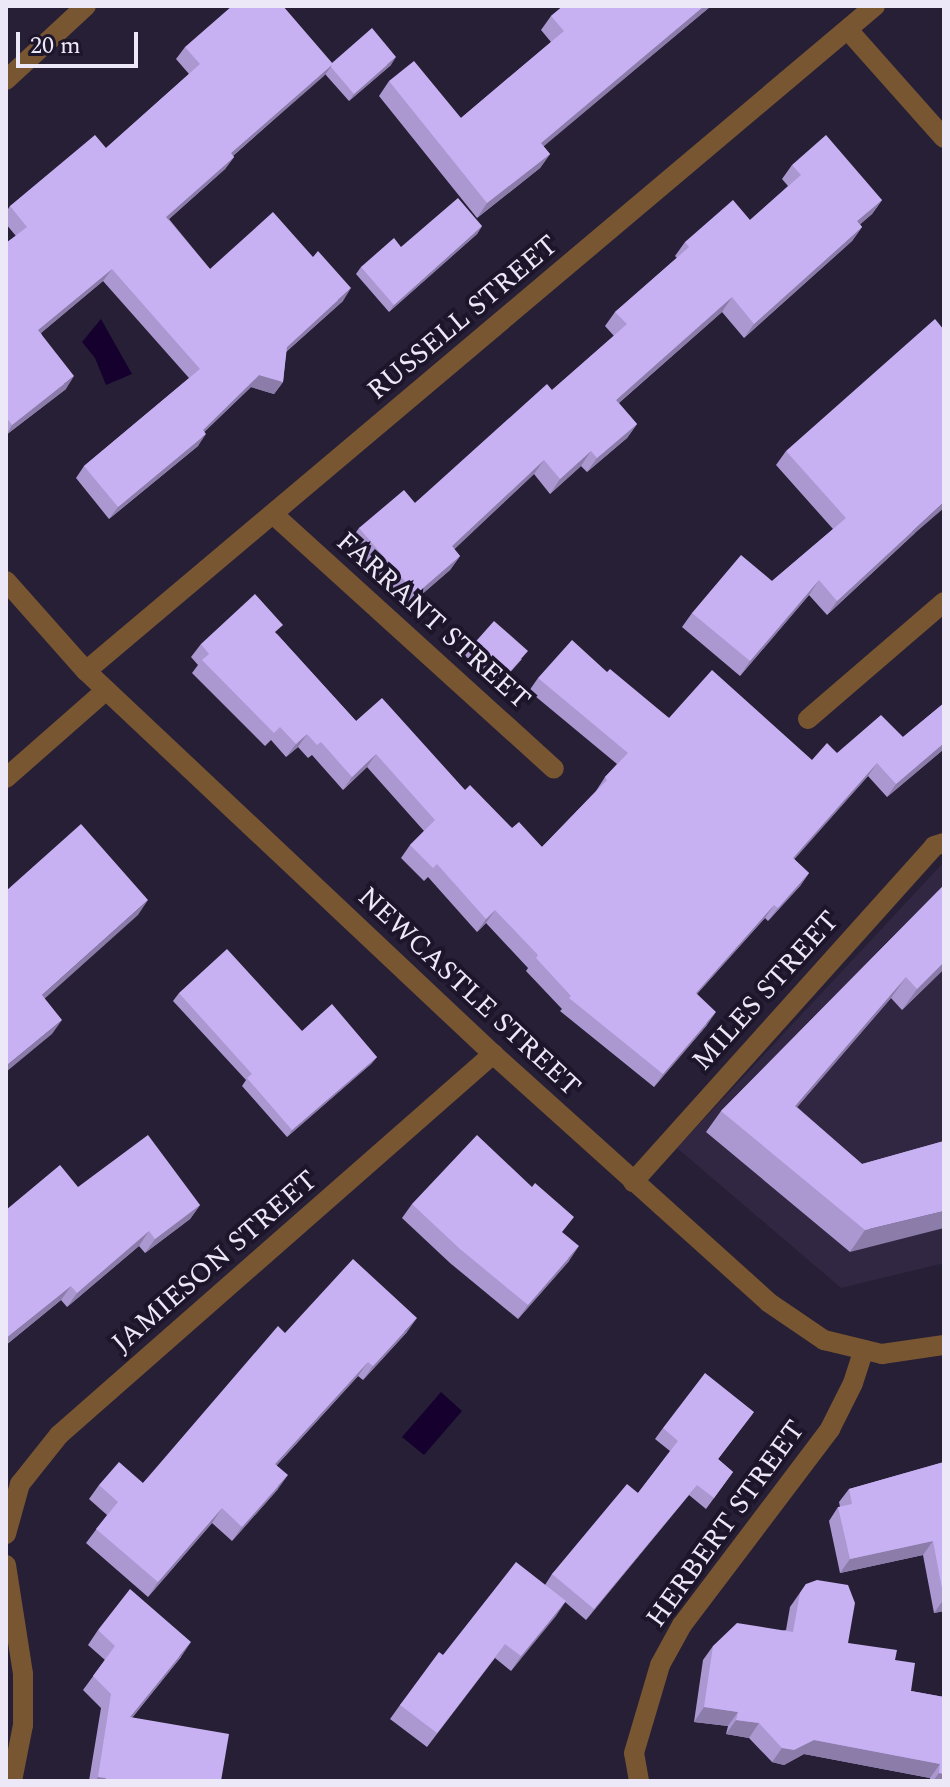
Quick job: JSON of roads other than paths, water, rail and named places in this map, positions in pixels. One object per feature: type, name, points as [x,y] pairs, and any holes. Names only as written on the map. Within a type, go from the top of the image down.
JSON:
[{"type":"street","points":[[6,80],[86,6]]},
{"type":"street","name":"RUSSELL STREET","points":[[86,671],[875,6]]},
{"type":"street","points":[[848,30],[944,138]]},
{"type":"street","name":"FARRANT STREET","points":[[273,514],[554,769]]},
{"type":"street","name":"NEWCASTLE STREET","points":[[6,581],[106,690],[493,1054],[768,1302],[824,1340],[864,1350],[882,1354],[944,1345]]},
{"type":"street","points":[[808,719],[944,602]]},
{"type":"street","points":[[6,778],[106,690]]},
{"type":"street","name":"MILES STREET","points":[[633,1182],[934,846],[944,843]]},
{"type":"street","name":"JAMIESON STREET","points":[[6,1534],[20,1484],[59,1435],[493,1054]]},
{"type":"street","name":"HERBERT STREET","points":[[639,1781],[634,1753],[660,1665],[682,1625],[830,1429],[853,1383],[864,1350]]},
{"type":"street","points":[[6,1565],[23,1674],[23,1725],[12,1781]]}]
